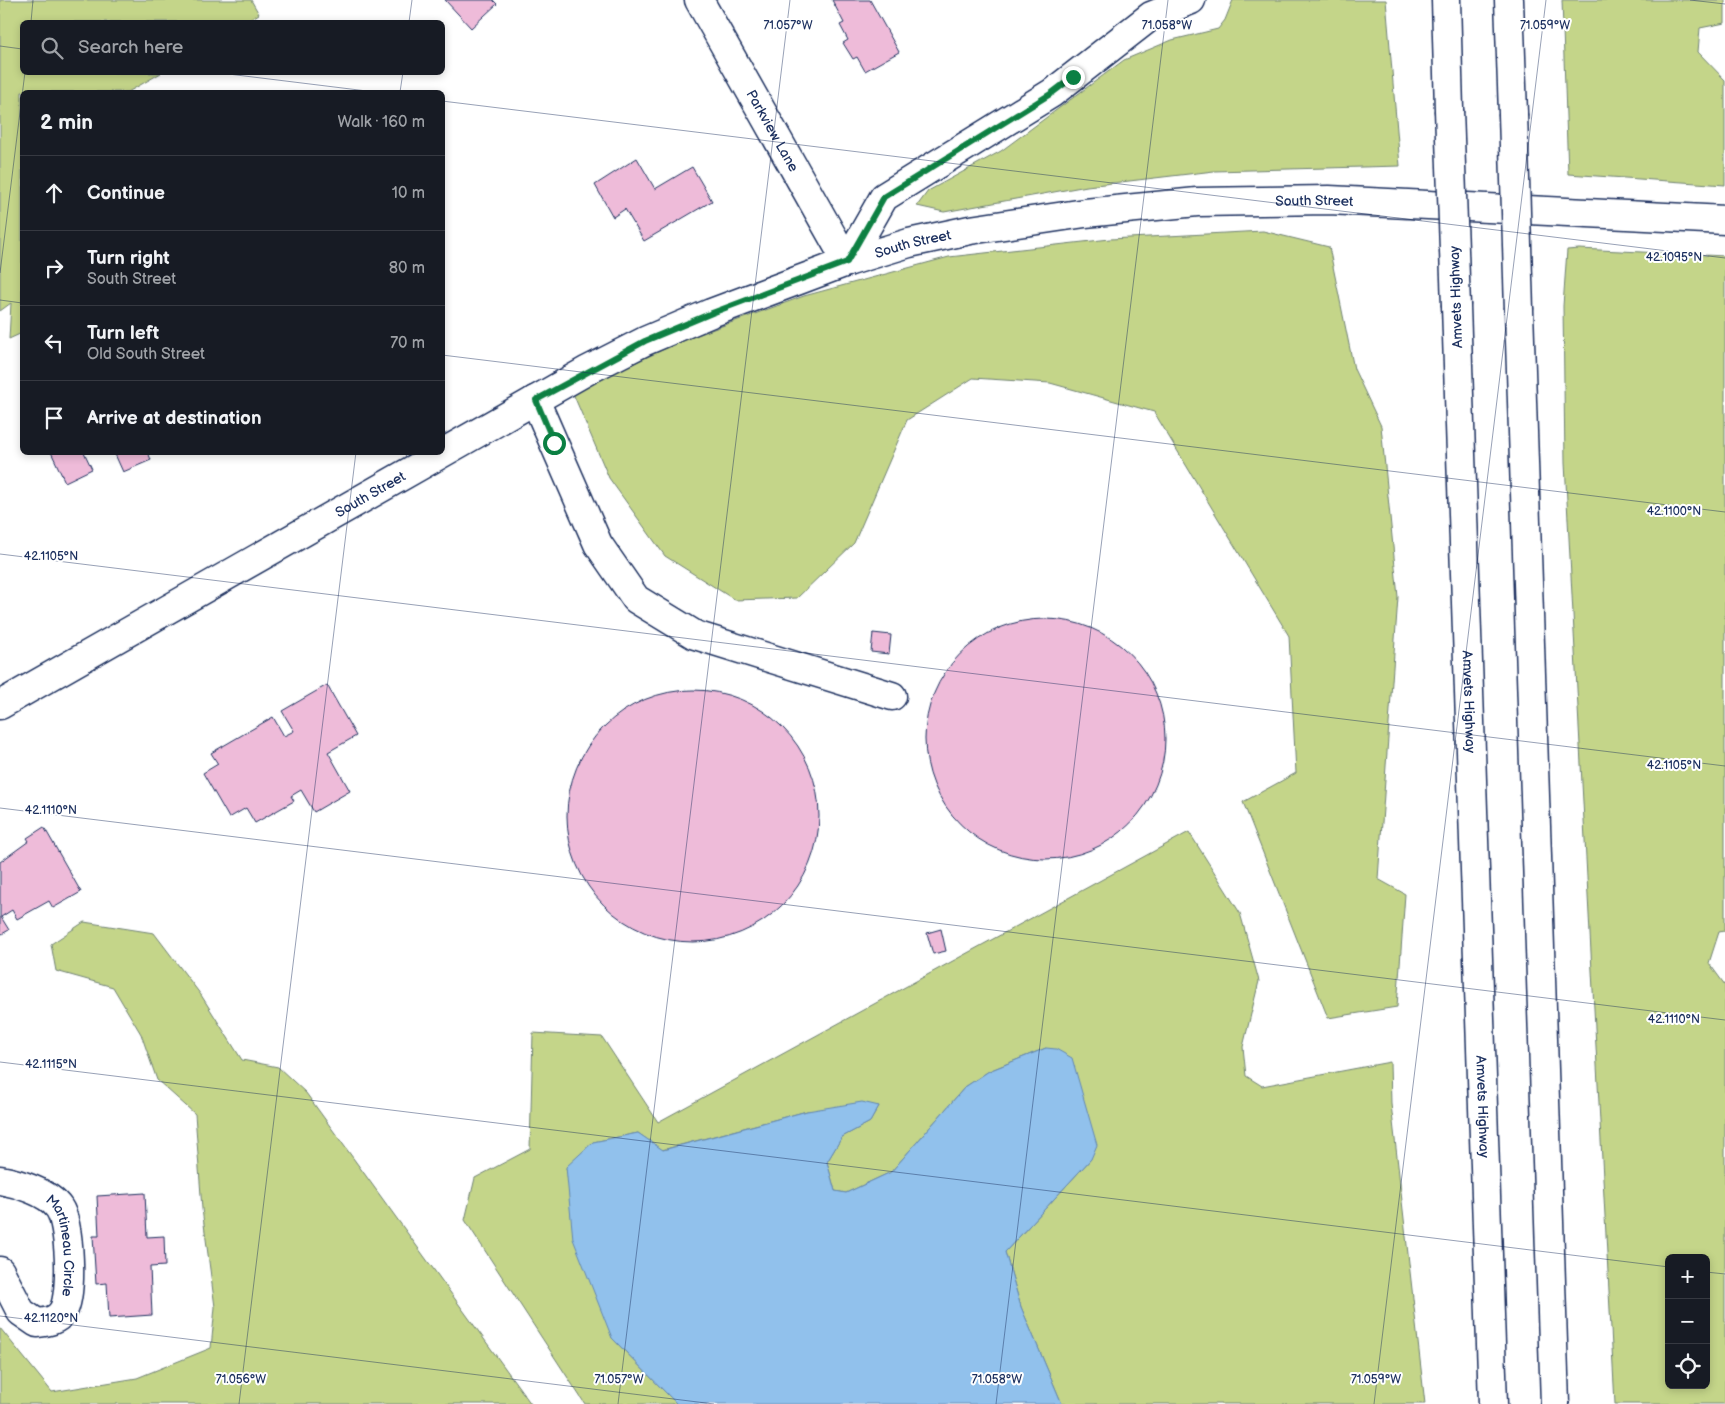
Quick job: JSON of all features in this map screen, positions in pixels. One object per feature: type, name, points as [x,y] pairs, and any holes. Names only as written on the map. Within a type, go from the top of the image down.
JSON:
[{"type":"main road","name":"Parkview Lane","points":[[699,0],[847,262]]},
{"type":"main road","points":[[847,262],[884,197],[1052,93],[1151,16],[1191,0]]},
{"type":"main road","name":"Amvets Highway","points":[[1446,0],[1493,1404]]},
{"type":"main road","points":[[1509,0],[1555,1404]]},
{"type":"main road","name":"South Street","points":[[445,452],[645,341],[720,309],[847,262],[909,243],[970,230],[1085,213],[1197,202],[1329,200],[1725,220]]},
{"type":"main road","points":[[536,400],[598,544],[636,599],[695,635],[892,696]]},
{"type":"main road","name":"South Street","points":[[0,706],[440,455]]},
{"type":"main road","name":"Martineau Circle","points":[[0,1180],[37,1191],[59,1208],[67,1235],[70,1282],[63,1310],[51,1322],[37,1323],[21,1312],[0,1271]]},
{"type":"green space","points":[[0,0],[251,0],[259,14],[249,20],[20,20],[20,75],[158,75],[131,90],[20,90],[20,334],[9,339],[11,303],[0,311]]},
{"type":"green space","points":[[1233,0],[1386,0],[1400,166],[1214,171],[1087,186],[944,212],[917,206],[928,191],[1001,151],[1124,60],[1172,40],[1218,29],[1225,20]]},
{"type":"green space","points":[[1562,0],[1725,0],[1725,23],[1700,28],[1698,52],[1725,80],[1725,185],[1568,174]]},
{"type":"green space","points":[[1263,231],[1329,247],[1354,369],[1381,426],[1398,597],[1378,879],[1405,894],[1397,1007],[1328,1018],[1243,802],[1296,773],[1289,636],[1154,412],[1050,383],[973,378],[907,420],[854,543],[797,598],[735,600],[665,556],[609,478],[572,391],[689,338],[804,296],[949,257],[1110,239]]},
{"type":"green space","points":[[1567,250],[1725,256],[1725,931],[1719,932],[1709,963],[1725,985],[1725,1404],[1615,1404],[1565,463],[1563,306]]},
{"type":"green space","points":[[1189,832],[1240,913],[1259,981],[1243,1047],[1246,1076],[1262,1086],[1390,1062],[1391,1104],[1425,1404],[1062,1404],[1021,1307],[1005,1252],[1091,1159],[1046,1048],[989,1071],[965,1087],[891,1172],[846,1193],[835,1191],[827,1162],[842,1137],[870,1122],[879,1106],[807,1111],[662,1150],[638,1133],[593,1142],[566,1168],[612,1338],[677,1404],[585,1404],[465,1220],[475,1178],[530,1149],[533,1033],[602,1037],[658,1122]]},
{"type":"green space","points":[[84,922],[154,933],[201,995],[242,1060],[278,1067],[306,1093],[531,1404],[0,1404],[0,1328],[52,1392],[137,1378],[211,1348],[215,1307],[202,1209],[195,1114],[157,1080],[141,1034],[113,987],[56,971],[51,944]]},
{"type":"water","points":[[1046,1048],[1056,1049],[1072,1058],[1097,1145],[1091,1159],[1005,1252],[1021,1307],[1062,1404],[677,1404],[612,1338],[573,1239],[566,1167],[593,1142],[638,1133],[663,1150],[807,1111],[862,1102],[879,1106],[870,1122],[842,1137],[827,1162],[835,1191],[846,1193],[891,1172],[965,1087],[989,1071]]},
{"type":"building","points":[[445,0],[493,0],[497,4],[471,28]]},
{"type":"building","points":[[832,0],[870,0],[899,52],[865,71],[857,57],[853,59],[843,43],[848,40],[840,25],[844,23]]},
{"type":"building","points":[[637,158],[655,189],[692,167],[712,201],[644,241],[625,209],[613,217],[595,185]]},
{"type":"building","points":[[52,455],[85,455],[92,469],[65,482]]},
{"type":"building","points":[[115,455],[149,455],[151,460],[123,472]]},
{"type":"building","points":[[1033,619],[1057,619],[1080,624],[1102,633],[1130,654],[1145,672],[1156,693],[1163,716],[1165,739],[1163,762],[1156,785],[1145,806],[1130,824],[1102,845],[1080,854],[1057,859],[1033,859],[1010,854],[988,845],[969,832],[952,815],[939,796],[930,774],[925,751],[925,727],[930,704],[939,682],[952,663],[969,646],[988,633],[1010,624]]},
{"type":"building","points":[[873,633],[891,635],[889,654],[871,652]]},
{"type":"building","points":[[327,685],[356,736],[328,752],[350,791],[314,812],[301,790],[291,796],[294,801],[255,823],[246,808],[229,818],[203,773],[218,764],[211,753],[273,717],[284,736],[294,731],[282,711]]},
{"type":"building","points":[[693,690],[717,693],[741,700],[763,712],[782,727],[797,746],[809,768],[816,792],[819,816],[816,840],[809,864],[797,886],[782,905],[763,920],[741,932],[717,939],[693,942],[669,939],[645,932],[623,920],[604,905],[589,886],[577,864],[570,840],[567,816],[570,792],[577,768],[589,746],[604,727],[623,712],[645,700],[669,693]]},
{"type":"building","points":[[44,827],[81,892],[53,908],[49,901],[17,919],[12,910],[1,917],[9,930],[0,935],[0,862],[29,841],[27,838]]},
{"type":"building","points":[[941,929],[946,951],[933,954],[927,933]]},
{"type":"building","points":[[145,1193],[147,1237],[164,1236],[165,1266],[150,1267],[152,1315],[109,1318],[107,1283],[96,1284],[93,1236],[99,1236],[97,1196]]},
{"type":"route","points":[[554,443],[536,400],[588,370],[645,341],[780,286],[847,262],[884,197],[1052,93],[1073,77]]}]
